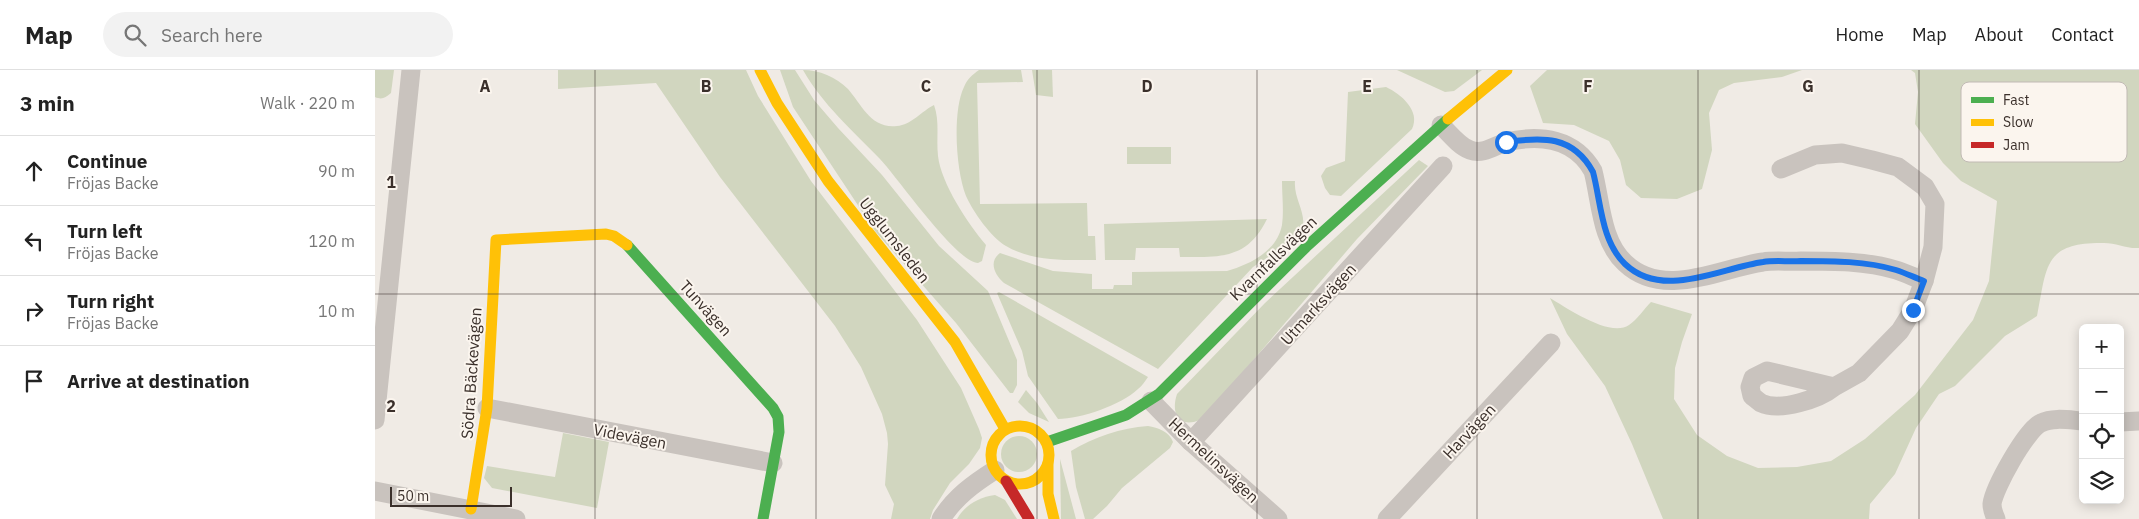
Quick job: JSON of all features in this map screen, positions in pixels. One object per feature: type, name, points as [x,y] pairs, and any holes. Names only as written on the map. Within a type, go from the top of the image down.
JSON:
[{"type":"street","points":[[375,420],[411,70]]},
{"type":"street","name":"Ugglumsleden","points":[[760,70],[777,103],[828,181],[955,342],[1005,429]]},
{"type":"street","name":"Kvarnfallsvägen","points":[[1047,442],[1126,415],[1151,400],[1170,384],[1201,350],[1306,247],[1441,124],[1507,70]]},
{"type":"street","points":[[1441,124],[1462,146],[1475,151],[1483,151],[1506,142],[1536,138],[1563,142],[1574,149],[1589,163],[1593,172],[1609,243],[1625,264],[1642,275],[1661,281],[1680,280],[1716,274],[1764,262],[1828,261],[1860,263],[1896,270],[1924,281]]},
{"type":"street","points":[[1781,169],[1815,156],[1841,154],[1898,167],[1925,187],[1935,204],[1933,247],[1924,281],[1913,310],[1900,331],[1859,373],[1834,387]]},
{"type":"street","name":"Utmarksvägen","points":[[1191,442],[1443,166]]},
{"type":"street","name":"Tunvägen","points":[[496,240],[606,234],[620,239],[773,408],[779,425],[763,519]]},
{"type":"street","name":"Södra Bäckevägen","points":[[471,509],[487,408],[496,240]]},
{"type":"street","name":"Harvägen","points":[[1387,519],[1551,343]]},
{"type":"street","name":"Hermelinsvägen","points":[[1151,400],[1191,442],[1278,519]]},
{"type":"street","name":"Videvägen","points":[[487,408],[773,463]]},
{"type":"street","points":[[1996,519],[1993,512],[1994,495],[2027,435],[2041,423],[2079,420]]},
{"type":"street","points":[[2124,422],[2139,421]]},
{"type":"street","points":[[1029,519],[991,460],[992,445],[997,436],[1005,429],[1021,425],[1031,427],[1041,433],[1047,442],[1049,456],[1048,494],[1054,519]]},
{"type":"street","points":[[941,519],[955,499],[968,487],[1001,475],[1021,484],[1035,480],[1048,464]]},
{"type":"street","points":[[375,491],[516,519]]},
{"type":"green space","points":[[375,70],[394,70],[391,93],[383,98],[375,97]]},
{"type":"green space","points":[[558,70],[746,70],[758,96],[811,181],[917,320],[961,388],[979,429],[982,438],[980,448],[969,464],[950,483],[933,510],[930,519],[891,519],[894,504],[885,485],[887,433],[882,414],[861,367],[835,326],[720,177],[656,83],[558,89]]},
{"type":"green space","points":[[780,70],[795,70],[814,100],[882,175],[939,246],[988,291],[1017,360],[1017,385],[1013,393],[1010,393],[956,323],[875,231],[793,107]]},
{"type":"green space","points":[[803,70],[821,73],[838,81],[848,89],[868,115],[880,124],[888,126],[902,125],[934,105],[937,118],[937,149],[940,167],[956,203],[986,245],[982,261],[978,263],[968,259],[942,235],[880,159],[829,106]]},
{"type":"green space","points":[[979,70],[1021,70],[1023,82],[977,83],[980,204],[1087,203],[1088,236],[1095,236],[1096,260],[1050,259],[1016,251],[994,237],[973,209],[966,196],[960,172],[957,126],[960,98],[964,87],[970,77]]},
{"type":"green space","points":[[1032,70],[1052,70],[1053,97],[1036,95]]},
{"type":"green space","points":[[1397,70],[1482,70],[1454,91],[1445,92]]},
{"type":"green space","points":[[1547,70],[1802,70],[1782,77],[1734,83],[1719,90],[1709,113],[1712,150],[1702,189],[1677,199],[1641,198],[1626,185],[1620,160],[1609,141],[1574,125],[1543,123],[1530,86]]},
{"type":"green space","points":[[1911,70],[2139,70],[2139,248],[2108,243],[2084,244],[2069,247],[2051,261],[2043,284],[2037,316],[2005,336],[1955,386],[1939,394],[1916,428],[1895,474],[1870,504],[1869,519],[1663,519],[1632,444],[1605,386],[1567,334],[1550,298],[1589,320],[1611,328],[1621,328],[1629,325],[1651,302],[1692,314],[1675,368],[1674,399],[1697,435],[1727,456],[1758,468],[1797,467],[1831,461],[1865,439],[1915,395],[1973,320],[1989,281],[1997,201],[1961,181],[1943,163],[1915,124],[1918,92],[1915,73]]},
{"type":"green space","points":[[1386,87],[1398,94],[1412,110],[1414,122],[1412,129],[1341,196],[1330,195],[1325,188],[1321,176],[1326,168],[1345,161],[1348,92]]},
{"type":"green space","points":[[1127,147],[1171,147],[1171,164],[1127,164]]},
{"type":"green space","points":[[1419,160],[1428,166],[1357,239],[1206,416],[1192,422],[1181,420],[1176,413],[1175,407],[1177,394],[1265,303]]},
{"type":"green space","points":[[1282,181],[1295,181],[1295,189],[1303,217],[1301,231],[1297,238],[1253,267],[1158,369],[1004,283],[994,268],[994,260],[1000,253],[1053,271],[1092,274],[1092,289],[1113,289],[1114,285],[1132,285],[1132,272],[1227,271],[1254,260],[1275,242],[1282,225]]},
{"type":"green space","points":[[1267,219],[1251,242],[1241,249],[1220,256],[1180,257],[1179,248],[1136,248],[1135,260],[1105,260],[1104,224]]},
{"type":"green space","points":[[999,292],[1148,377],[1131,395],[1111,406],[1078,417],[1058,419],[1028,376],[1022,351],[997,293]]},
{"type":"green space","points":[[1026,390],[1049,422],[1029,413],[1018,402]]},
{"type":"green space","points":[[1148,426],[1159,429],[1169,435],[1173,442],[1170,448],[1122,488],[1093,519],[1085,519],[1076,487],[1071,451],[1089,441],[1108,434]]},
{"type":"green space","points":[[563,433],[609,442],[597,508],[492,488],[484,478],[487,466],[555,477]]},
{"type":"green space","points":[[1019,436],[1032,441],[1037,454],[1032,467],[1019,472],[1006,467],[1001,454],[1006,441]]},
{"type":"green space","points":[[1060,459],[1076,519],[1061,519]]},
{"type":"green space","points":[[995,495],[1005,500],[1017,519],[957,519],[973,502]]},
{"type":"traffic: fast","points":[[1047,442],[1126,415],[1159,394],[1306,247],[1448,119]]},
{"type":"traffic: fast","points":[[627,245],[773,408],[778,417],[779,432],[763,519]]},
{"type":"traffic: slow","points":[[760,70],[777,103],[828,181],[955,342],[1005,429]]},
{"type":"traffic: slow","points":[[1448,119],[1507,70]]},
{"type":"traffic: slow","points":[[471,509],[487,408],[496,240],[606,234],[614,236],[627,245]]},
{"type":"traffic: slow","points":[[1014,426],[1026,426],[1036,430],[1045,439],[1049,455],[1049,461],[1041,476],[1026,484],[1014,484],[1004,480],[995,471],[991,461],[991,449],[995,439],[1004,430],[1014,426]]},
{"type":"traffic: slow","points":[[1048,464],[1048,494],[1054,519]]},
{"type":"traffic: jam","points":[[1006,481],[1029,519]]},
{"type":"route","points":[[1506,142],[1536,138],[1563,142],[1589,163],[1598,190],[1609,243],[1625,264],[1642,275],[1661,281],[1680,280],[1716,274],[1764,262],[1828,261],[1860,263],[1896,270],[1924,281],[1913,310]]}]
